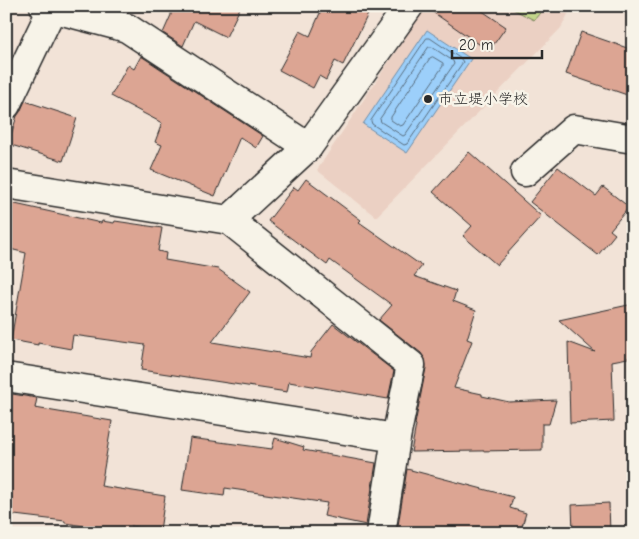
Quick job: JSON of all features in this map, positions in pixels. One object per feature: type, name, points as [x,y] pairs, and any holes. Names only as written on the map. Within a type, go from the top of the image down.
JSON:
[{"type":"street","points":[[229,220],[308,147],[409,6]]},
{"type":"street","points":[[6,106],[48,8],[127,28],[308,147]]},
{"type":"street","points":[[525,172],[574,129],[633,140]]},
{"type":"street","points":[[6,184],[229,220],[410,365],[381,533]]},
{"type":"street","points":[[6,377],[396,438]]},
{"type":"shaded area","name":"市立堤小学校","points":[[426,6],[572,6],[561,28],[376,217],[317,170]]},
{"type":"green space","points":[[507,6],[546,6],[534,20]]},
{"type":"water","points":[[427,30],[471,59],[407,153],[363,124]]},
{"type":"building","points":[[162,6],[241,6],[226,37],[194,21],[183,46],[163,33],[171,15],[171,10]]},
{"type":"building","points":[[323,6],[372,6],[343,65],[335,61],[326,80],[319,76],[313,88],[279,70],[300,31],[310,36]]},
{"type":"building","points":[[424,6],[475,6],[506,27],[489,51]]},
{"type":"building","points":[[581,32],[633,50],[633,97],[566,74]]},
{"type":"building","points":[[141,56],[263,136],[256,148],[240,137],[215,196],[151,170],[162,145],[155,142],[162,123],[111,96],[128,65],[134,69]]},
{"type":"building","points":[[25,101],[77,118],[63,161],[8,144],[17,116]]},
{"type":"building","points":[[469,152],[541,216],[497,265],[463,236],[472,226],[433,192]]},
{"type":"building","points":[[558,167],[596,196],[603,187],[629,207],[610,230],[615,234],[598,255],[530,202]]},
{"type":"building","points":[[306,179],[361,220],[359,222],[422,266],[414,276],[456,291],[453,301],[476,310],[467,339],[472,341],[454,388],[509,402],[556,400],[549,424],[542,424],[542,450],[411,452],[426,368],[425,359],[421,353],[379,320],[392,305],[330,260],[327,265],[268,221],[294,187],[298,190]]},
{"type":"building","points":[[6,202],[101,223],[102,221],[114,223],[115,221],[162,228],[158,251],[166,253],[165,260],[218,269],[250,292],[212,342],[310,358],[311,352],[333,324],[394,371],[388,399],[289,382],[287,392],[141,370],[145,345],[73,335],[71,349],[11,340],[26,253],[6,248]]},
{"type":"building","points":[[633,304],[633,357],[612,361],[614,421],[570,423],[568,342],[595,352],[559,320]]},
{"type":"building","points":[[6,393],[37,398],[35,408],[112,421],[101,486],[165,496],[160,531],[131,526],[130,533],[96,533],[97,528],[65,523],[65,521],[6,514]]},
{"type":"building","points":[[190,438],[272,449],[275,438],[304,447],[303,450],[376,463],[366,525],[324,516],[327,503],[225,488],[224,496],[182,490]]},
{"type":"building","points":[[407,469],[513,497],[510,508],[526,513],[520,533],[497,533],[476,527],[474,533],[397,532]]},
{"type":"building","points":[[609,503],[610,533],[573,533],[572,505]]},
{"type":"place","name":"市立堤小学校","points":[[428,99]]}]
